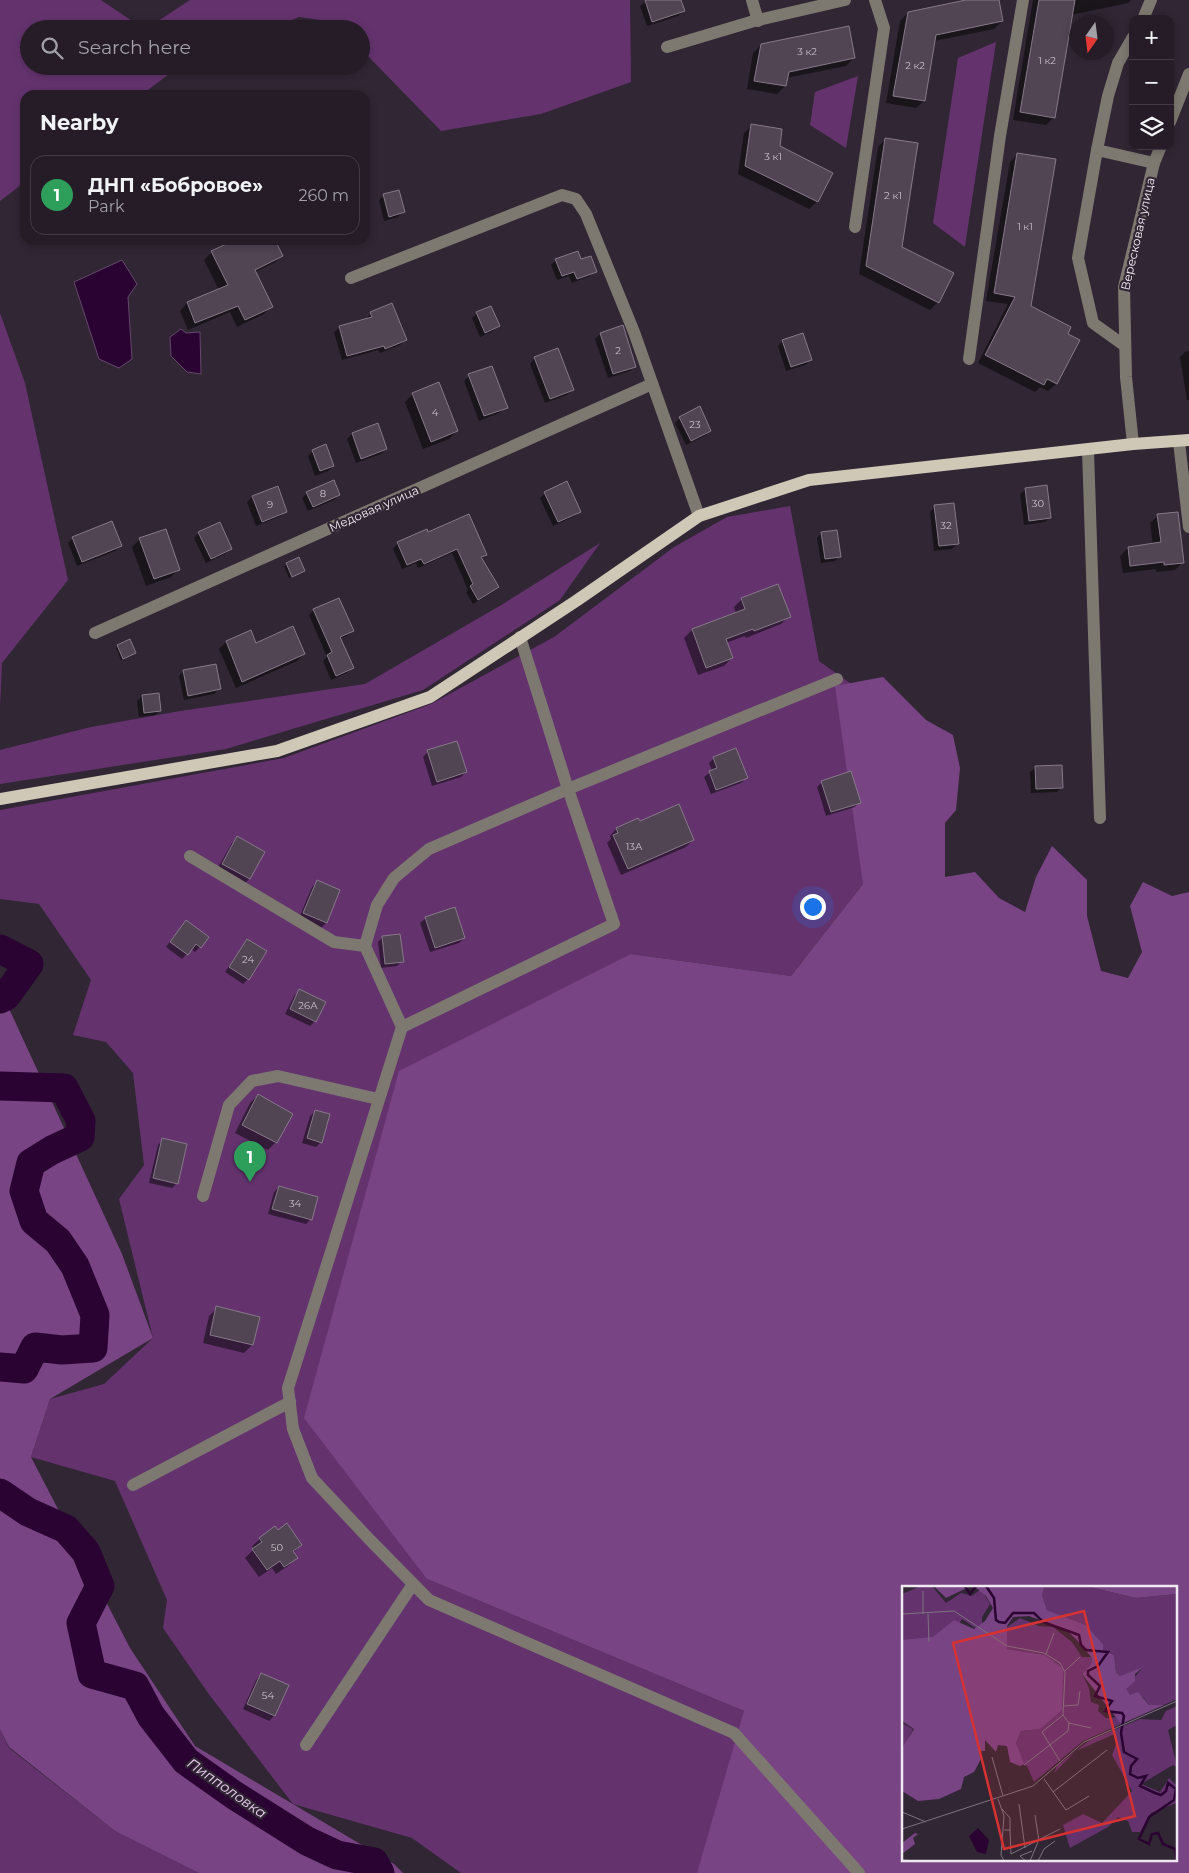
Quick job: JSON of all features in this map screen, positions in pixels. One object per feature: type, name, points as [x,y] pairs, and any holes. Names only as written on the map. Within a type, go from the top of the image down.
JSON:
[{"type":"main road","points":[[0,799],[277,751],[430,697],[699,516],[809,480],[1133,444],[1184,441]]},
{"type":"street","points":[[752,0],[758,20]]},
{"type":"street","points":[[667,47],[758,20],[845,0]]},
{"type":"street","points":[[855,227],[884,28],[875,0]]},
{"type":"street","points":[[969,359],[1000,136],[1023,0]]},
{"type":"street","points":[[1145,15],[1151,0]]},
{"type":"street","points":[[1125,346],[1093,323],[1078,258],[1108,96],[1118,63],[1129,45]]},
{"type":"street","points":[[1174,112],[1189,74]]},
{"type":"street","points":[[1097,150],[1154,163]]},
{"type":"street","name":"Вересковая улица","points":[[1133,444],[1126,377],[1124,287],[1154,163],[1159,150]]},
{"type":"street","points":[[351,278],[562,195],[576,199],[586,214],[634,332],[699,516]]},
{"type":"street","name":"Медовая улица","points":[[95,634],[652,384]]},
{"type":"street","points":[[1184,441],[1189,527]]},
{"type":"street","points":[[1088,450],[1100,818]]},
{"type":"street","points":[[402,1027],[614,924],[568,789],[520,637]]},
{"type":"street","points":[[837,679],[568,789],[428,849],[394,878],[377,906],[365,946],[402,1027],[288,1388],[293,1429],[312,1478],[429,1600],[734,1733],[859,1873]]},
{"type":"street","points":[[190,856],[334,942],[365,946]]},
{"type":"street","points":[[203,1196],[229,1104],[252,1081],[278,1076],[378,1099]]},
{"type":"street","points":[[133,1485],[290,1402]]},
{"type":"street","points":[[306,1745],[413,1584]]},
{"type":"shaded area","points":[[0,0],[101,0],[131,20],[20,20],[20,75],[168,75],[148,90],[20,90],[20,186],[0,201]]},
{"type":"shaded area","points":[[190,0],[630,0],[631,82],[541,114],[441,131],[370,58],[370,20],[321,20],[299,17],[292,20],[160,20]]},
{"type":"shaded area","points":[[996,42],[965,247],[933,223],[958,58]]},
{"type":"shaded area","points":[[858,76],[846,148],[810,125],[815,92]]},
{"type":"shaded area","points":[[122,260],[137,284],[128,297],[132,359],[119,368],[99,359],[74,282]]},
{"type":"shaded area","points":[[0,313],[25,383],[68,580],[2,663],[0,708]]},
{"type":"shaded area","points":[[181,329],[186,333],[200,332],[201,374],[187,372],[171,356],[170,337]]},
{"type":"shaded area","points":[[790,506],[819,661],[864,693],[863,884],[791,976],[631,954],[427,1579],[744,1711],[891,1873],[461,1873],[412,1838],[293,1804],[208,1693],[163,1628],[167,1600],[115,1481],[31,1457],[50,1399],[104,1384],[153,1338],[119,1199],[144,1165],[133,1073],[106,1042],[73,1035],[91,980],[39,904],[0,899],[0,810],[284,758],[431,704],[554,637],[674,547],[727,517]]},
{"type":"shaded area","points":[[600,543],[560,600],[423,690],[226,749],[0,784],[0,750],[91,727],[180,711],[365,684],[503,604]]},
{"type":"shaded area","points":[[883,677],[926,720],[953,735],[960,768],[956,810],[945,823],[945,877],[975,872],[999,898],[1025,912],[1036,877],[1052,846],[1087,880],[1087,916],[1101,971],[1128,978],[1142,952],[1130,906],[1143,882],[1172,896],[1189,892],[1189,1873],[697,1873],[744,1711],[427,1579],[304,1418],[399,1071],[631,954],[791,976],[863,884],[835,686]]},
{"type":"shaded area","points":[[0,989],[122,1254],[153,1338],[50,1399],[31,1457],[130,1648],[195,1746],[394,1864],[403,1873],[199,1873],[115,1831],[9,1747],[0,1729]]},
{"type":"shaded area","points":[[0,1729],[9,1748],[115,1831],[199,1873],[0,1873]]},
{"type":"building","points":[[645,0],[681,0],[685,11],[652,22]]},
{"type":"building","points":[[966,0],[999,0],[1003,21],[936,35],[925,101],[893,96],[908,12]]},
{"type":"building","points":[[1039,0],[1075,0],[1072,15],[1069,15],[1069,35],[1055,118],[1020,112]]},
{"type":"building","points":[[849,26],[855,58],[789,72],[786,86],[754,81],[761,44]]},
{"type":"building","points":[[751,124],[782,129],[780,146],[833,173],[818,202],[745,166]]},
{"type":"building","points":[[885,138],[918,143],[902,247],[954,273],[939,303],[866,266]]},
{"type":"building","points":[[1017,153],[1056,159],[1031,306],[1071,327],[1068,334],[1080,340],[1057,384],[1047,379],[1044,385],[985,355],[1015,297],[994,293]]},
{"type":"building","points":[[399,190],[405,212],[389,217],[383,194]]},
{"type":"building","points":[[224,245],[278,245],[283,256],[255,270],[273,307],[245,320],[238,306],[195,323],[187,302],[228,285],[211,251]]},
{"type":"building","points":[[578,251],[581,259],[591,256],[597,272],[577,279],[574,272],[562,276],[555,259]]},
{"type":"building","points":[[392,303],[407,340],[385,349],[384,346],[347,356],[339,326],[372,317],[370,312]]},
{"type":"building","points":[[491,306],[500,326],[485,333],[476,312]]},
{"type":"building","points":[[623,325],[636,367],[613,374],[600,333]]},
{"type":"building","points":[[803,333],[812,360],[791,367],[782,340]]},
{"type":"building","points":[[558,348],[574,390],[550,399],[534,357]]},
{"type":"building","points":[[492,366],[508,408],[484,416],[468,374]]},
{"type":"building","points":[[439,382],[458,431],[431,442],[412,393]]},
{"type":"building","points":[[700,406],[711,431],[691,441],[679,417]]},
{"type":"building","points":[[378,423],[387,449],[361,459],[352,433]]},
{"type":"building","points":[[326,444],[334,466],[320,471],[312,450]]},
{"type":"building","points":[[334,480],[340,495],[313,507],[306,492]]},
{"type":"building","points":[[567,481],[581,512],[558,522],[544,492]]},
{"type":"building","points":[[1047,485],[1051,518],[1029,521],[1025,488]]},
{"type":"building","points":[[278,486],[287,512],[262,522],[252,496]]},
{"type":"building","points":[[954,503],[959,544],[939,546],[934,505]]},
{"type":"building","points":[[1178,512],[1184,563],[1164,565],[1164,562],[1130,566],[1128,547],[1161,542],[1157,514]]},
{"type":"building","points":[[469,514],[487,555],[481,557],[499,587],[478,600],[470,586],[473,584],[457,549],[424,564],[421,559],[407,565],[397,542],[427,529],[428,532]]},
{"type":"building","points":[[112,521],[122,546],[82,562],[72,537]]},
{"type":"building","points":[[220,522],[232,549],[211,559],[198,532]]},
{"type":"building","points":[[166,529],[180,570],[154,579],[139,538]]},
{"type":"building","points":[[837,530],[841,557],[825,559],[821,532]]},
{"type":"building","points":[[299,557],[305,571],[292,577],[286,563]]},
{"type":"building","points":[[778,584],[791,617],[726,639],[733,658],[706,668],[692,629],[745,609],[741,598]]},
{"type":"building","points":[[339,598],[354,631],[340,637],[354,668],[336,676],[327,655],[332,652],[313,609]]},
{"type":"building","points":[[293,626],[305,654],[242,682],[226,641],[251,630],[256,643]]},
{"type":"building","points":[[130,639],[136,653],[123,659],[117,645]]},
{"type":"building","points":[[216,664],[221,689],[188,696],[183,670]]},
{"type":"building","points":[[159,693],[161,711],[144,713],[142,695]]},
{"type":"building","points":[[457,741],[467,772],[437,782],[427,750]]},
{"type":"building","points":[[736,748],[748,778],[716,790],[709,771],[717,768],[713,757]]},
{"type":"building","points":[[1062,765],[1063,788],[1036,789],[1035,766]]},
{"type":"building","points":[[851,771],[861,803],[831,812],[821,781]]},
{"type":"building","points":[[679,804],[694,840],[628,869],[613,835],[618,833],[616,828],[638,818],[640,821]]},
{"type":"building","points":[[237,836],[265,852],[250,879],[222,864]]},
{"type":"building","points":[[317,880],[340,890],[327,923],[303,913]]},
{"type":"building","points":[[455,907],[465,938],[435,948],[425,917]]},
{"type":"building","points":[[186,920],[209,937],[201,948],[196,944],[188,955],[170,942]]},
{"type":"building","points":[[400,934],[404,962],[385,964],[382,936]]},
{"type":"building","points":[[247,939],[267,951],[249,980],[229,967]]},
{"type":"building","points":[[299,989],[326,1002],[316,1022],[290,1009]]},
{"type":"building","points":[[258,1094],[293,1114],[277,1143],[242,1125]]},
{"type":"building","points":[[315,1110],[330,1114],[322,1143],[307,1138]]},
{"type":"building","points":[[162,1138],[187,1144],[178,1184],[153,1178]]},
{"type":"building","points":[[279,1186],[318,1197],[312,1220],[272,1209]]},
{"type":"building","points":[[216,1306],[260,1317],[253,1345],[210,1335]]},
{"type":"building","points":[[287,1523],[302,1545],[293,1551],[298,1558],[284,1567],[280,1561],[267,1570],[252,1549],[262,1542],[259,1538],[275,1526],[278,1530]]},
{"type":"building","points":[[261,1673],[289,1685],[275,1716],[247,1704]]},
{"type":"waterway","name":"Пипполовка","points":[[0,949],[29,964],[6,996],[0,999]]},
{"type":"waterway","name":"Пипполовка","points":[[0,1086],[64,1088],[81,1121],[80,1137],[52,1150],[31,1163],[24,1191],[34,1221],[58,1241],[75,1266],[95,1315],[93,1348],[62,1350],[35,1347],[24,1369],[0,1367]]},
{"type":"waterway","name":"Пипполовка","points":[[0,1493],[28,1512],[66,1529],[86,1552],[100,1586],[81,1623],[92,1674],[135,1686],[151,1716],[186,1761],[234,1795],[307,1841],[337,1855],[374,1862],[380,1873]]},
{"type":"place","name":"ДНП «Бобровое»","points":[[250,1182]]}]
